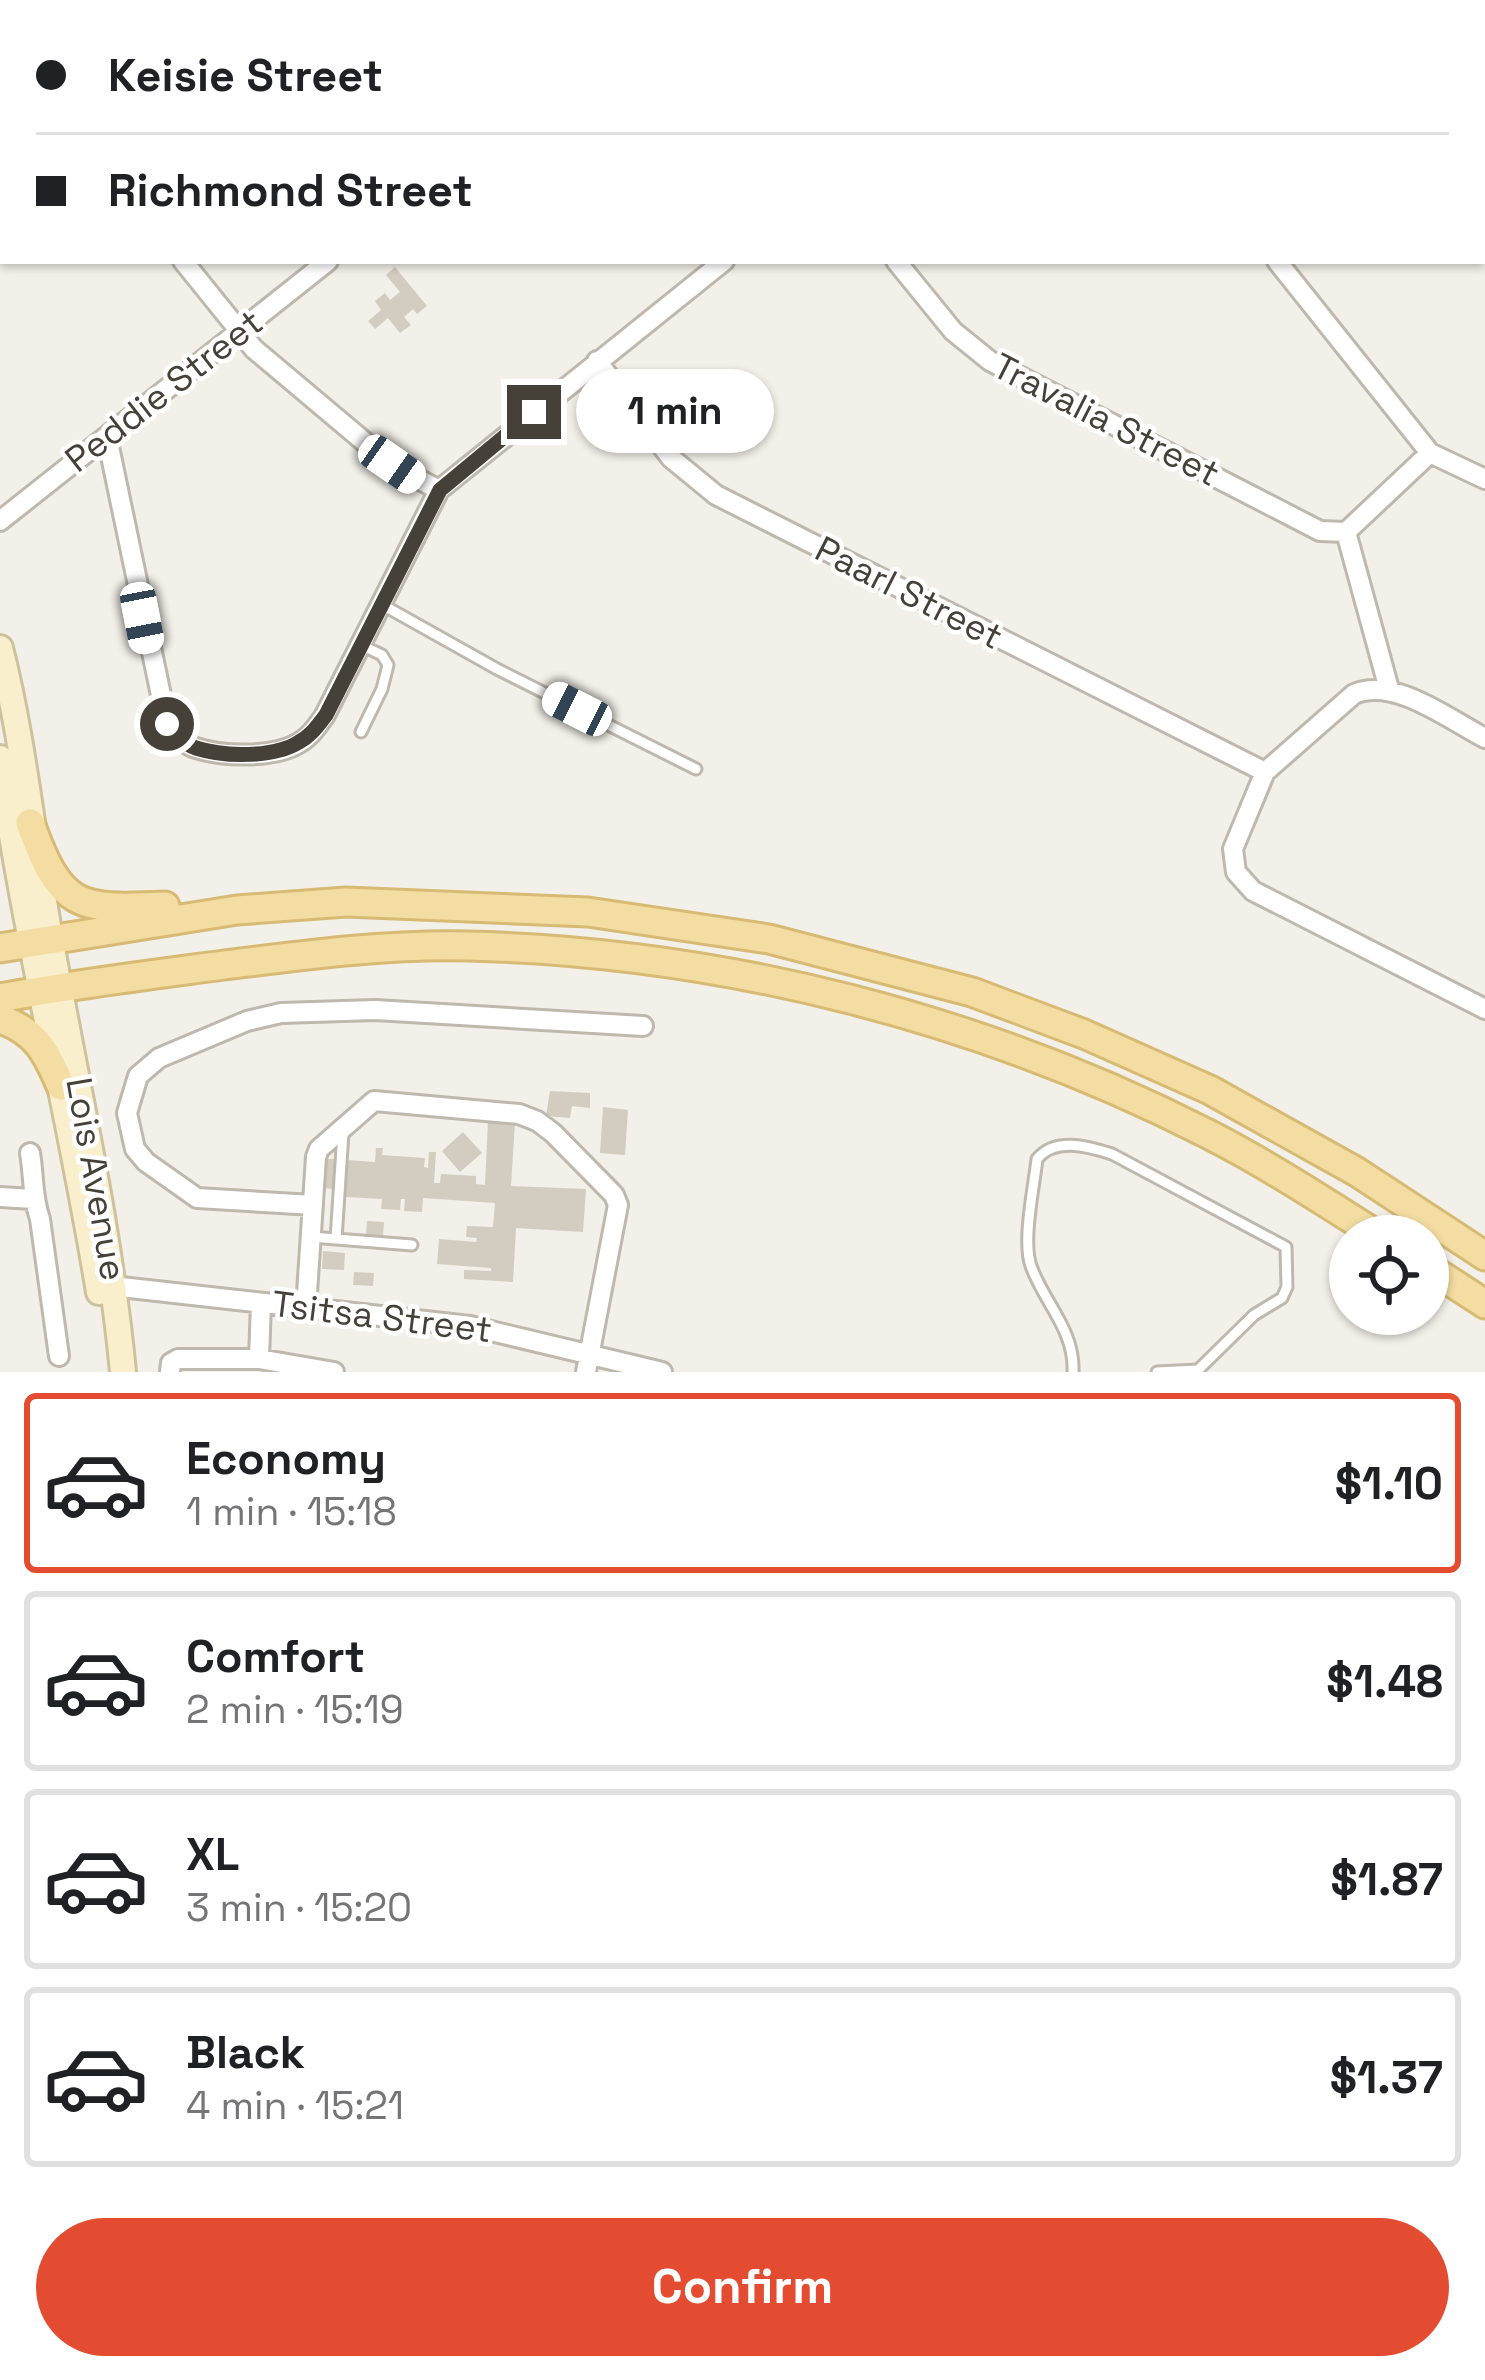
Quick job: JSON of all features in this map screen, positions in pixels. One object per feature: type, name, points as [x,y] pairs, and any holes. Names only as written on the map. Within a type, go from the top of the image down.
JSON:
[{"type":"main road","points":[[30,823],[58,884],[76,901],[103,909],[237,910]]},
{"type":"main road","points":[[0,948],[237,910],[346,902],[588,913],[769,939],[972,992],[1084,1034],[1210,1090],[1358,1172],[1485,1256]]},
{"type":"main road","points":[[0,998],[356,948],[468,946],[632,958],[848,997],[1059,1066],[1209,1134],[1344,1215]]},
{"type":"main road","points":[[0,1019],[25,1030],[44,1047],[61,1086]]},
{"type":"main road","points":[[1449,1281],[1485,1304]]},
{"type":"street","points":[[185,264],[272,364],[392,464],[440,490]]},
{"type":"street","name":"Peddie Street","points":[[0,521],[324,264]]},
{"type":"street","points":[[107,437],[167,724],[186,744],[220,752],[286,749],[310,735],[326,715],[440,490],[720,264]]},
{"type":"street","name":"Travalia Street","points":[[898,264],[953,332],[990,361],[1312,527],[1346,532]]},
{"type":"street","points":[[1278,264],[1430,454],[1485,479]]},
{"type":"street","name":"Paarl Street","points":[[597,361],[671,458],[711,492],[1264,772]]},
{"type":"street","points":[[1389,689],[1346,532],[1430,454]]},
{"type":"street","points":[[0,648],[30,823],[40,940]]},
{"type":"street","points":[[1485,738],[1389,689],[1370,687],[1354,694],[1264,772],[1233,860],[1241,880],[1273,901],[1485,1009]]},
{"type":"street","points":[[0,758],[50,989]]},
{"type":"street","name":"Lois Avenue","points":[[50,989],[61,1086],[123,1372]]},
{"type":"street","name":"Lois Avenue","points":[[50,989],[84,1101],[107,1285],[111,1372]]},
{"type":"street","points":[[313,1205],[191,1196],[135,1149],[127,1113],[138,1076],[159,1058],[247,1021],[281,1013],[375,1010],[643,1026]]},
{"type":"street","points":[[306,1308],[317,1150],[378,1101],[519,1114],[554,1132],[618,1205],[588,1363]]},
{"type":"street","points":[[30,1153],[59,1356]]},
{"type":"street","points":[[0,1197],[33,1199]]},
{"type":"street","name":"Tsitsa Street","points":[[107,1285],[489,1329],[588,1363],[662,1372]]},
{"type":"street","points":[[259,1359],[261,1303]]},
{"type":"street","points":[[170,1372],[171,1363],[178,1359],[259,1359],[334,1372]]},
{"type":"lane","points":[[381,604],[497,669],[696,769]]},
{"type":"lane","points":[[361,645],[382,655],[388,665],[361,732]]},
{"type":"lane","points":[[336,1239],[343,1127]]},
{"type":"lane","points":[[1073,1372],[1069,1338],[1031,1268],[1028,1251],[1037,1160],[1044,1150],[1058,1145],[1112,1154],[1286,1247],[1287,1287],[1282,1298],[1254,1315],[1198,1370],[1157,1372]]},
{"type":"lane","points":[[310,1237],[412,1245]]},
{"type":"building","points":[[395,267],[427,306],[404,317],[411,325],[400,333],[388,318],[375,329],[368,321],[381,310],[375,301],[385,293],[390,300],[400,292],[386,275]]},
{"type":"building","points":[[550,1091],[590,1093],[590,1108],[572,1106],[570,1118],[546,1116]]},
{"type":"building","points":[[603,1107],[628,1110],[625,1155],[600,1153]]},
{"type":"building","points":[[488,1120],[515,1122],[511,1186],[586,1189],[583,1232],[516,1228],[513,1282],[464,1279],[464,1270],[491,1268],[437,1264],[439,1239],[476,1242],[477,1238],[466,1237],[467,1226],[493,1227],[495,1203],[423,1198],[422,1212],[404,1211],[405,1199],[401,1199],[400,1210],[381,1209],[382,1199],[345,1197],[347,1160],[375,1162],[376,1148],[383,1148],[382,1155],[425,1158],[428,1168],[429,1152],[436,1152],[434,1183],[440,1183],[441,1174],[476,1176],[476,1184],[485,1185]]},
{"type":"building","points":[[463,1132],[482,1153],[460,1172],[442,1151]]},
{"type":"building","points":[[326,1159],[335,1159],[333,1189],[324,1188]]},
{"type":"building","points":[[367,1221],[384,1222],[383,1235],[366,1235]]},
{"type":"building","points":[[323,1251],[345,1253],[344,1270],[322,1269]]},
{"type":"building","points":[[354,1272],[374,1273],[373,1286],[353,1285]]},
{"type":"route","points":[[167,724],[186,744],[220,752],[286,749],[310,735],[326,715],[440,490],[534,412]]}]
